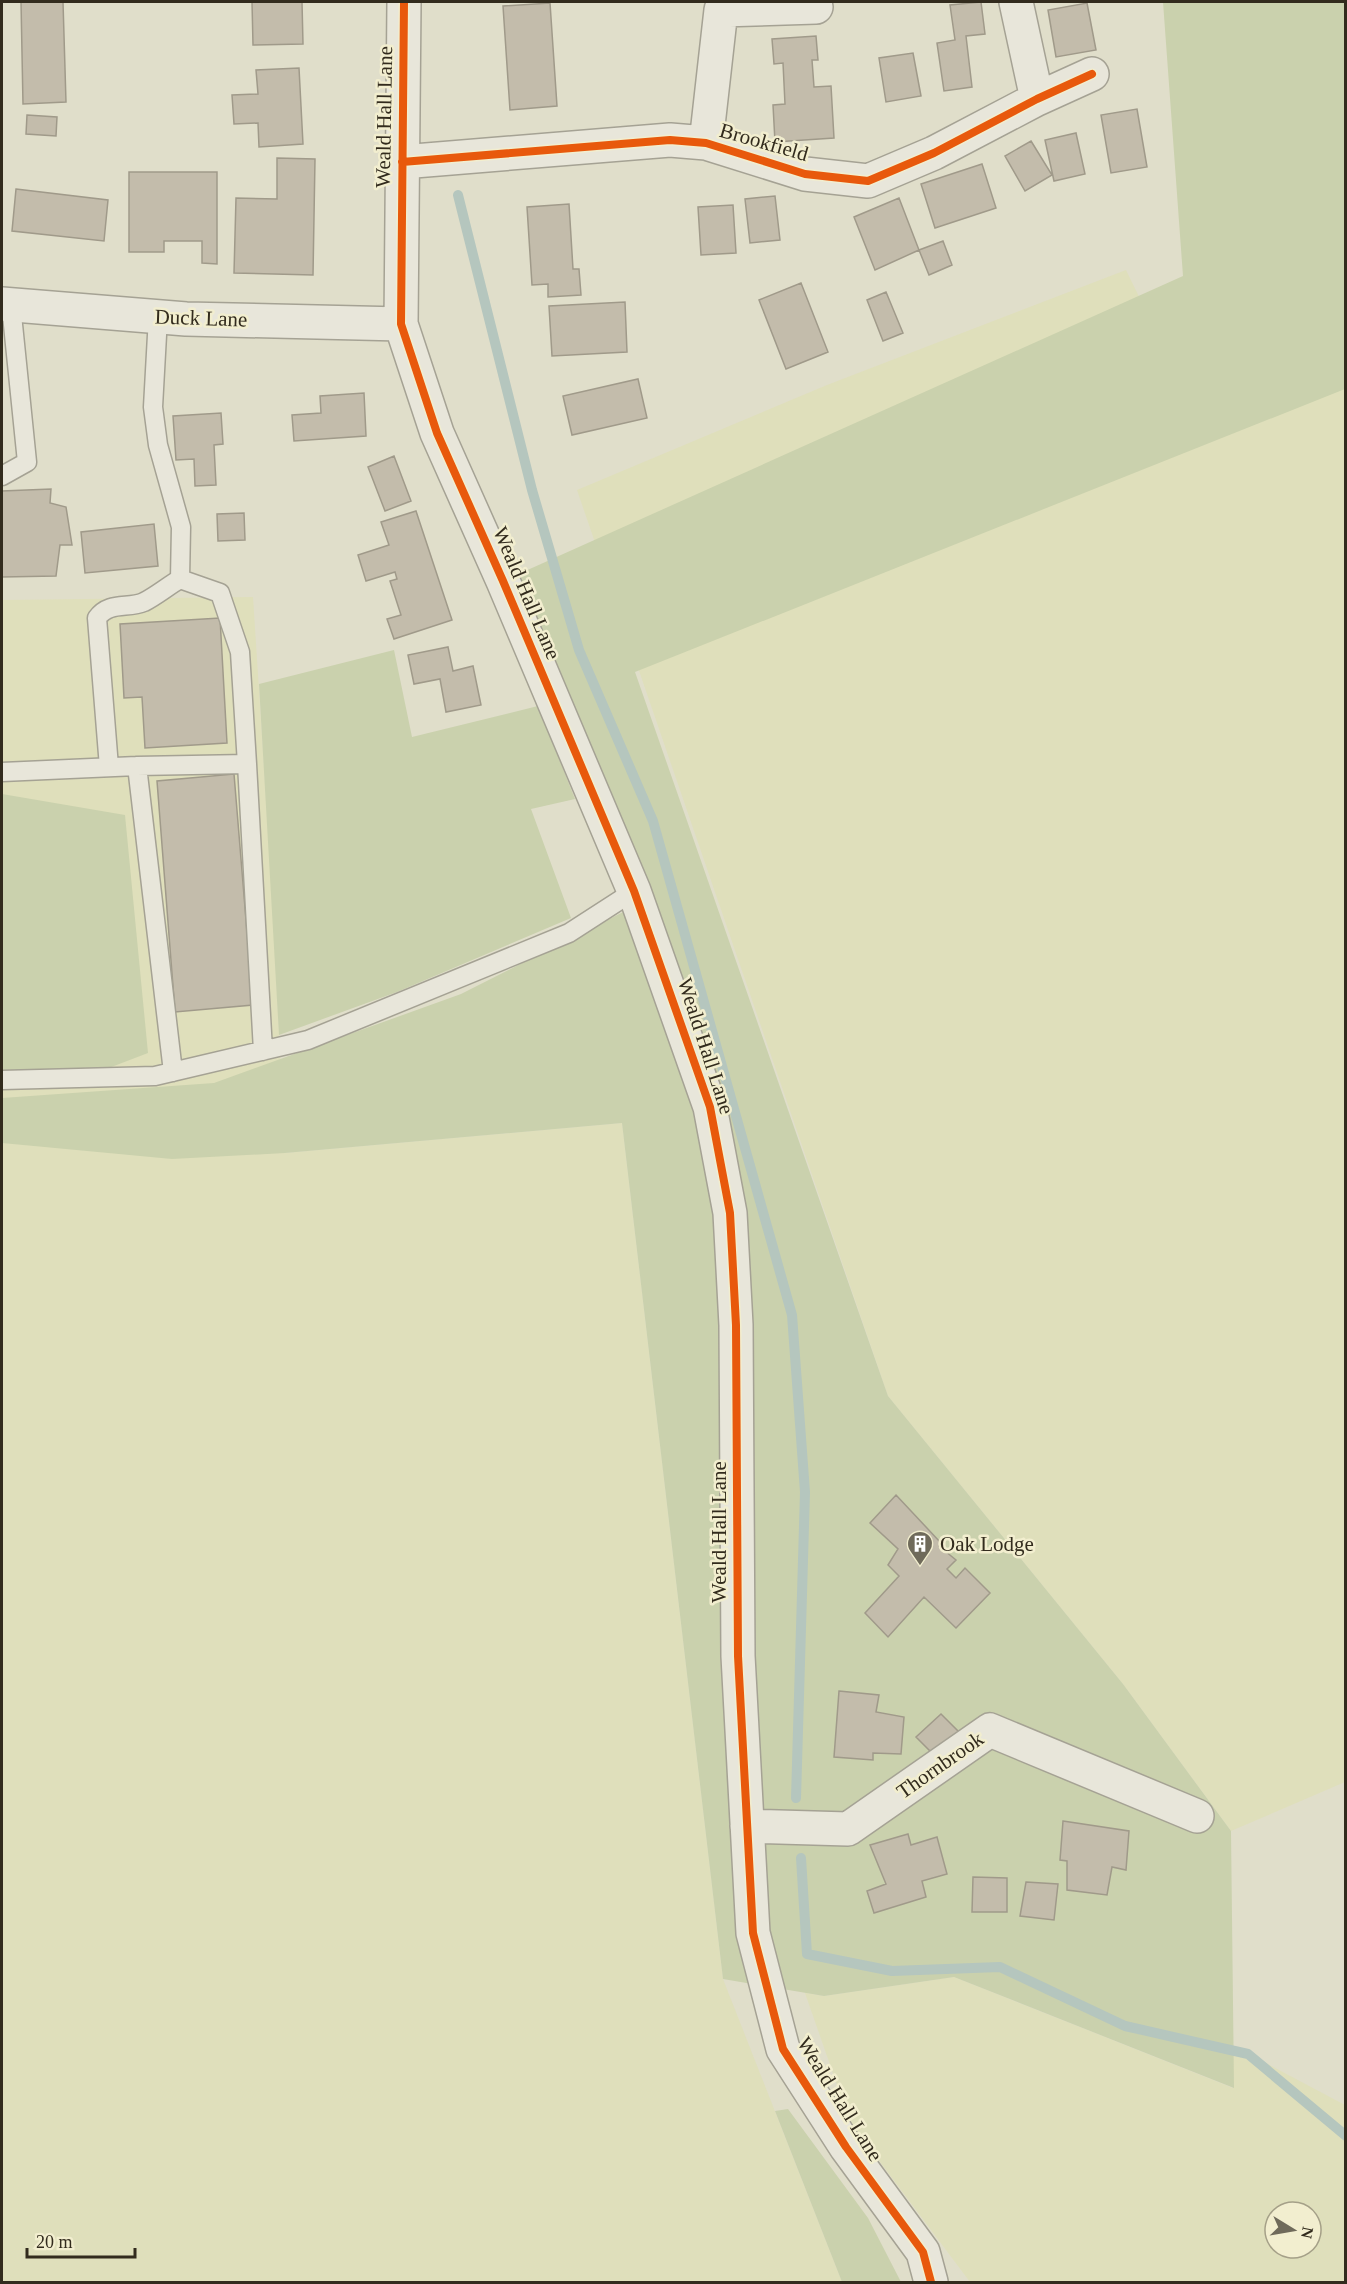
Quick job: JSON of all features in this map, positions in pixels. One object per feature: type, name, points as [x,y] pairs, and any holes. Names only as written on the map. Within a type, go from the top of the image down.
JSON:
[{"type":"street","name":"Weald Hall Lane","points":[[404,2],[401,324],[437,433],[503,581],[634,891],[710,1107],[730,1214],[736,1325],[738,1656],[753,1933],[783,2049],[846,2147],[923,2252],[931,2283]]},
{"type":"street","points":[[1016,2],[1037,99]]},
{"type":"street","name":"Brookfield","points":[[706,143],[722,10],[816,7]]},
{"type":"street","name":"Brookfield","points":[[402,162],[670,140],[706,143],[805,174],[868,181],[934,153],[1037,99],[1092,74]]},
{"type":"street","name":"Duck Lane","points":[[6,305],[158,317],[401,324]]},
{"type":"street","name":"Thornbrook","points":[[747,1826],[848,1829],[990,1730],[1197,1816]]},
{"type":"lane","points":[[2,476],[27,462],[6,305]]},
{"type":"lane","points":[[158,317],[153,406],[158,445],[180,527],[180,579]]},
{"type":"lane","points":[[180,579],[220,593],[240,652],[263,1051]]},
{"type":"lane","points":[[109,767],[97,618],[102,611],[119,605],[142,603],[180,579]]},
{"type":"lane","points":[[2,772],[247,764]]},
{"type":"lane","points":[[137,766],[173,1072]]},
{"type":"lane","points":[[2,1080],[155,1076],[308,1040],[569,933],[634,891]]},
{"type":"green space","points":[[1163,2],[1345,2],[1345,389],[635,672],[888,1396],[1123,1684],[1231,1831],[1234,2088],[954,1977],[824,1996],[723,1979],[622,1123],[285,1153],[172,1159],[2,1143],[2,1098],[214,1083],[461,994],[637,905],[503,581],[1183,276]]},
{"type":"green space","points":[[1126,270],[1199,420],[1345,363],[1345,1782],[1231,1831],[1123,1684],[888,1396],[577,490],[827,385]]},
{"type":"green space","points":[[253,597],[272,892],[285,1153],[622,1123],[723,1979],[842,2282],[2,2282],[2,600]]},
{"type":"green space","points":[[394,650],[412,737],[538,706],[575,799],[531,809],[571,918],[397,992],[279,1035],[259,684]]},
{"type":"green space","points":[[2,794],[125,815],[148,1053],[93,1074],[2,1070]]},
{"type":"green space","points":[[954,1977],[1233,2088],[1232,2045],[1345,2105],[1345,2282],[970,2282],[850,2122],[805,1993],[824,1996]]},
{"type":"green space","points":[[788,2109],[868,2218],[901,2282],[842,2282],[775,2111]]},
{"type":"building","points":[[21,2],[63,2],[66,102],[23,104]]},
{"type":"building","points":[[252,2],[302,2],[303,44],[253,45]]},
{"type":"building","points":[[981,2],[985,34],[966,36],[972,87],[944,91],[937,43],[955,40],[950,5]]},
{"type":"building","points":[[550,3],[557,106],[510,110],[503,6]]},
{"type":"building","points":[[1087,3],[1096,50],[1056,57],[1048,10]]},
{"type":"building","points":[[816,36],[818,60],[812,60],[814,87],[831,86],[834,138],[775,142],[773,105],[785,104],[783,63],[774,64],[772,39]]},
{"type":"building","points":[[913,53],[921,96],[886,102],[879,58]]},
{"type":"building","points":[[299,68],[303,144],[259,147],[258,123],[234,124],[232,95],[258,94],[256,70]]},
{"type":"building","points":[[1137,109],[1147,167],[1111,173],[1101,115]]},
{"type":"building","points":[[27,115],[57,117],[56,136],[26,134]]},
{"type":"building","points":[[1076,133],[1085,174],[1054,181],[1045,140]]},
{"type":"building","points":[[1031,141],[1052,175],[1025,191],[1005,156]]},
{"type":"building","points":[[277,158],[315,159],[313,275],[234,273],[236,198],[277,199]]},
{"type":"building","points":[[982,164],[996,208],[935,228],[921,184]]},
{"type":"building","points":[[129,172],[217,172],[217,264],[202,263],[202,241],[164,241],[164,252],[129,252]]},
{"type":"building","points":[[16,189],[108,200],[104,241],[12,231]]},
{"type":"building","points":[[775,196],[780,240],[750,243],[745,199]]},
{"type":"building","points":[[899,198],[919,250],[875,270],[854,217]]},
{"type":"building","points":[[569,204],[573,269],[579,269],[581,295],[548,297],[548,284],[532,285],[527,207]]},
{"type":"building","points":[[733,205],[736,253],[701,255],[698,207]]},
{"type":"building","points":[[943,241],[952,265],[929,275],[919,250]]},
{"type":"building","points":[[801,283],[828,352],[786,369],[759,300]]},
{"type":"building","points":[[886,292],[903,333],[883,341],[867,300]]},
{"type":"building","points":[[625,302],[627,352],[552,356],[549,306]]},
{"type":"building","points":[[638,379],[647,418],[572,435],[563,396]]},
{"type":"building","points":[[364,393],[366,436],[294,441],[292,415],[321,413],[320,396]]},
{"type":"building","points":[[221,413],[223,444],[214,445],[216,485],[195,486],[194,459],[176,460],[173,416]]},
{"type":"building","points":[[394,456],[411,501],[385,511],[368,467]]},
{"type":"building","points":[[51,489],[50,503],[66,507],[72,545],[60,545],[56,576],[2,577],[2,491]]},
{"type":"building","points":[[416,511],[452,620],[394,639],[387,619],[401,615],[390,581],[397,579],[395,572],[366,581],[358,555],[389,545],[381,522]]},
{"type":"building","points":[[244,513],[245,540],[218,541],[217,514]]},
{"type":"building","points":[[154,524],[158,566],[85,573],[81,532]]},
{"type":"building","points":[[220,618],[227,743],[145,748],[142,697],[124,698],[120,624]]},
{"type":"building","points":[[448,647],[453,671],[473,666],[481,705],[446,712],[440,679],[414,684],[408,655]]},
{"type":"building","points":[[234,774],[253,1005],[175,1012],[157,781]]},
{"type":"building","name":"Oak Lodge","points":[[896,1495],[941,1543],[939,1546],[956,1560],[947,1569],[956,1578],[965,1568],[990,1593],[956,1628],[924,1597],[888,1637],[865,1613],[899,1576],[888,1565],[898,1549],[870,1523]]},
{"type":"building","points":[[839,1691],[879,1695],[876,1712],[904,1717],[901,1754],[873,1753],[873,1760],[834,1757]]},
{"type":"building","points":[[941,1714],[966,1739],[940,1761],[916,1737]]},
{"type":"building","points":[[1063,1821],[1129,1831],[1126,1870],[1112,1867],[1107,1895],[1067,1890],[1067,1861],[1060,1860]]},
{"type":"building","points":[[908,1834],[911,1845],[937,1837],[947,1874],[922,1881],[926,1897],[874,1913],[867,1891],[886,1884],[870,1845]]},
{"type":"building","points":[[973,1877],[1007,1878],[1007,1912],[972,1912]]},
{"type":"building","points":[[1026,1882],[1058,1884],[1054,1920],[1020,1916]]},
{"type":"waterway","points":[[458,195],[532,490],[579,650],[653,821],[792,1315],[805,1492],[796,1798]]},
{"type":"waterway","points":[[801,1858],[807,1954],[892,1971],[1000,1967],[1125,2026],[1248,2054],[1346,2136]]},
{"type":"cycle path","points":[[404,2],[401,324],[437,433],[503,581],[634,891],[710,1107],[730,1213],[736,1325],[738,1656],[753,1933],[783,2049],[846,2147],[923,2252],[931,2282]]},
{"type":"cycle path","points":[[402,162],[670,140],[706,143],[805,174],[868,181],[934,153],[1037,99],[1092,74]]},
{"type":"place","name":"Oak Lodge","points":[[920,1567]]}]
